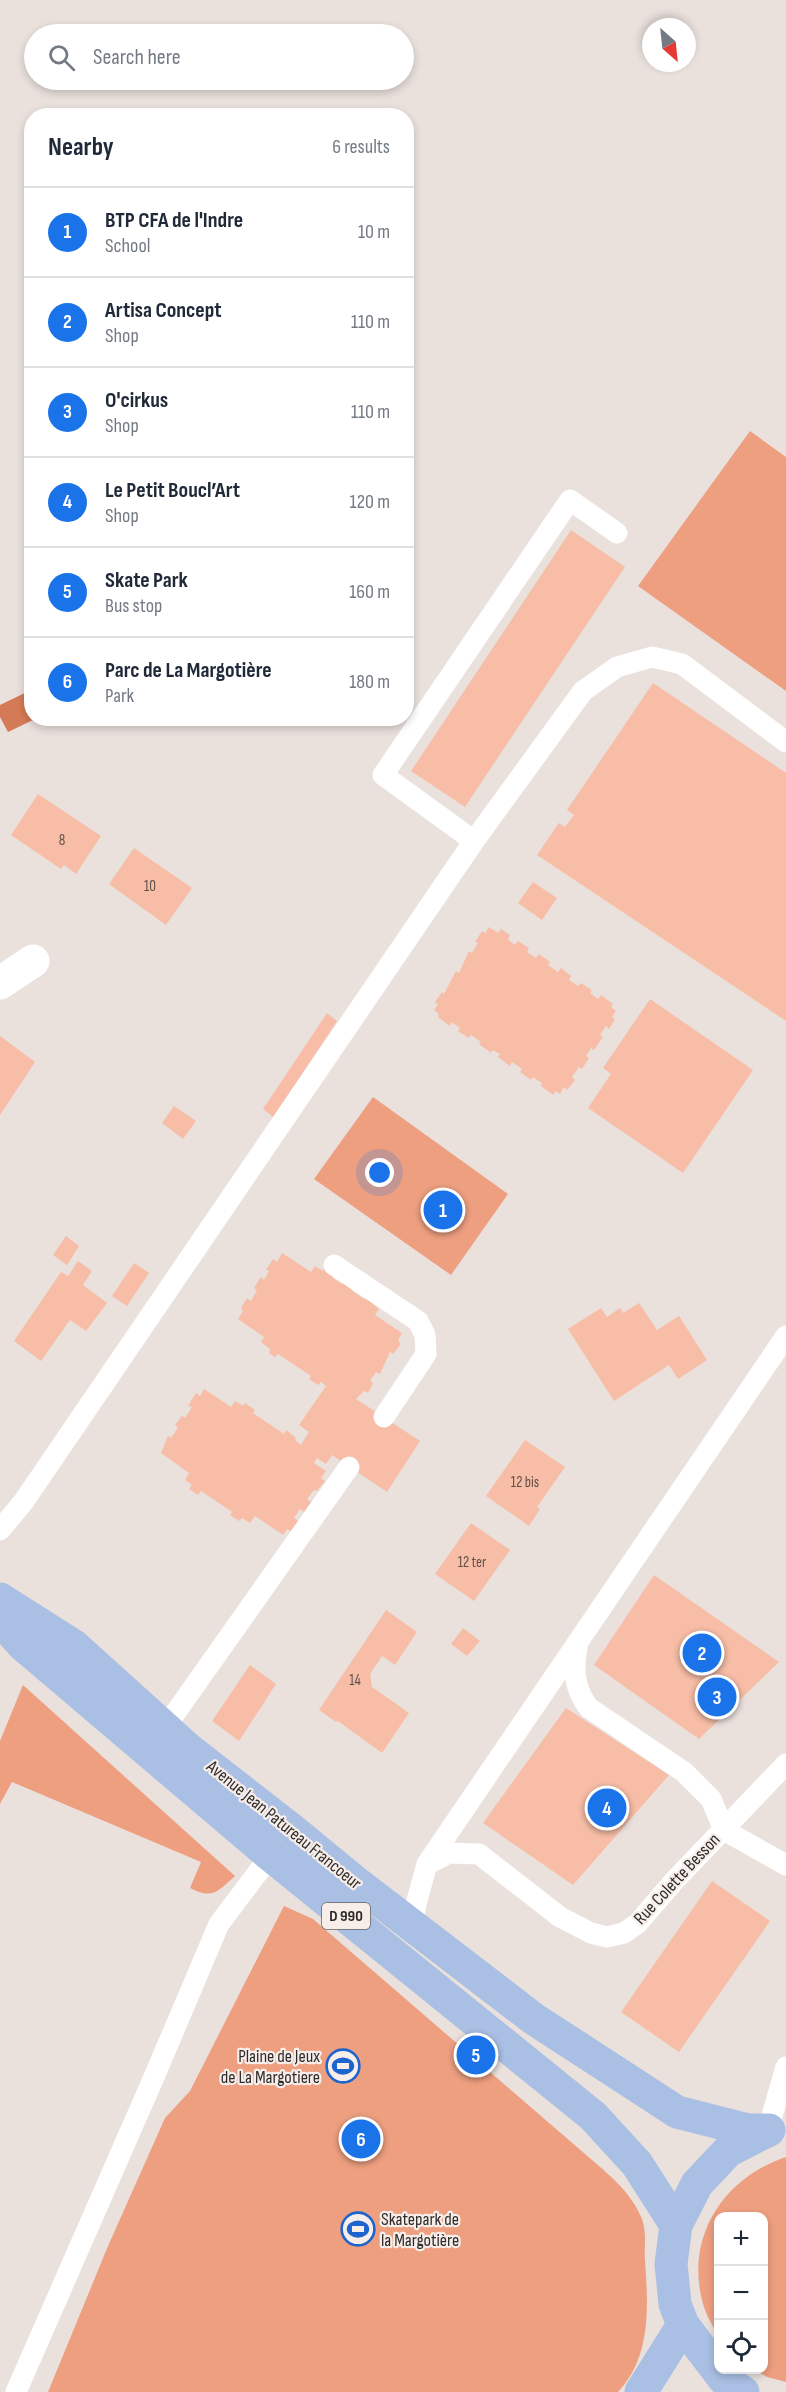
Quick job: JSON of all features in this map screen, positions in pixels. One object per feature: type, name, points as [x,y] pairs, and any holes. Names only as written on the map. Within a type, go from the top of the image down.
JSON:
[{"type":"main road","name":"Avenue Jean Patureau Francoeur","points":[[0,1599],[74,1646],[164,1729],[354,1881],[534,2019],[677,2112],[748,2130],[777,2129]]},
{"type":"main road","name":"Avenue Jean Patureau Francoeur","points":[[0,1619],[23,1645],[269,1854],[593,2116],[636,2164],[676,2225]]},
{"type":"main road","points":[[742,2392],[724,2379],[683,2325],[675,2304],[671,2264],[676,2225],[697,2184],[728,2151],[777,2129]]},
{"type":"main road","points":[[641,2392],[683,2325]]},
{"type":"street","points":[[0,983],[33,961]]},
{"type":"lane","points":[[474,841],[383,775],[570,500],[618,533]]},
{"type":"lane","points":[[0,1530],[24,1501],[474,841],[583,691],[616,666],[652,657],[682,664],[786,742]]},
{"type":"lane","points":[[334,1265],[418,1321],[425,1335],[426,1354],[384,1417]]},
{"type":"lane","points":[[413,1926],[416,1904],[427,1864],[786,1336]]},
{"type":"lane","points":[[164,1729],[349,1467]]},
{"type":"lane","points":[[577,1644],[573,1667],[580,1696],[589,1708],[684,1772],[711,1799],[723,1830],[786,1865]]},
{"type":"lane","name":"Rue Colette Besson","points":[[427,1864],[449,1853],[479,1854],[560,1917],[591,1933],[607,1937],[624,1933],[638,1923],[674,1881],[786,1764]]},
{"type":"lane","points":[[16,2392],[162,2061],[219,1924],[265,1863],[269,1854]]},
{"type":"lane","points":[[777,2129],[786,2067]]},
{"type":"shaded area","points":[[750,431],[786,457],[786,691],[638,586]]},
{"type":"shaded area","points":[[24,693],[24,724],[8,732],[0,717],[0,705]]},
{"type":"shaded area","points":[[373,1097],[508,1194],[451,1275],[314,1179]]},
{"type":"shaded area","points":[[23,1685],[235,1876],[215,1892],[198,1892],[190,1888],[201,1862],[12,1782],[0,1804],[0,1741]]},
{"type":"shaded area","name":"Plaine de Jeux de La Margotiere","points":[[284,1906],[313,1919],[607,2173],[633,2202],[642,2219],[644,2229],[647,2312],[642,2347],[637,2363],[618,2392],[48,2392],[108,2246],[165,2118],[190,2091]]},
{"type":"shaded area","points":[[786,2157],[786,2382],[762,2374],[768,2374],[768,2212],[715,2212],[726,2196],[743,2180],[763,2167]]},
{"type":"shaded area","points":[[713,2215],[714,2329],[705,2311],[699,2282],[699,2258],[704,2236]]},
{"type":"building","points":[[571,530],[625,567],[465,807],[411,771]]},
{"type":"building","points":[[653,683],[786,773],[786,1021],[537,855],[559,823],[565,827],[574,815],[567,810]]},
{"type":"building","points":[[38,794],[101,836],[76,874],[64,865],[61,869],[11,835]]},
{"type":"building","points":[[134,848],[192,888],[166,925],[109,884]]},
{"type":"building","points":[[533,882],[557,898],[542,920],[518,903]]},
{"type":"building","points":[[489,927],[498,933],[501,929],[510,935],[508,940],[515,945],[518,941],[529,948],[527,952],[536,958],[539,954],[558,972],[561,968],[571,976],[569,980],[578,986],[581,983],[592,990],[590,993],[598,999],[601,995],[613,1004],[611,1007],[616,1011],[612,1017],[615,1019],[609,1029],[606,1026],[600,1035],[603,1037],[594,1050],[591,1048],[586,1056],[589,1058],[582,1069],[579,1067],[572,1077],[575,1080],[567,1090],[564,1087],[560,1094],[556,1091],[553,1095],[541,1086],[542,1083],[533,1077],[531,1080],[520,1072],[522,1069],[512,1062],[510,1066],[498,1057],[500,1054],[493,1050],[491,1053],[471,1035],[469,1038],[458,1031],[460,1028],[452,1022],[450,1026],[438,1017],[439,1014],[434,1010],[438,1004],[435,1002],[442,992],[444,994],[456,971],[459,973],[469,951],[472,953],[478,943],[475,942],[482,931],[485,933]]},
{"type":"building","points":[[650,999],[753,1070],[683,1173],[588,1108],[611,1074],[603,1068]]},
{"type":"building","points":[[327,1013],[337,1021],[273,1117],[263,1109]]},
{"type":"building","points":[[0,1036],[35,1062],[0,1115]]},
{"type":"building","points":[[174,1106],[196,1121],[183,1139],[162,1123]]},
{"type":"building","points":[[66,1236],[79,1246],[67,1265],[53,1255]]},
{"type":"building","points":[[282,1253],[311,1272],[315,1266],[323,1271],[325,1268],[342,1284],[344,1280],[353,1287],[351,1290],[364,1299],[366,1295],[374,1301],[373,1304],[379,1309],[375,1315],[402,1333],[398,1341],[401,1344],[393,1354],[390,1352],[380,1374],[376,1372],[370,1381],[373,1383],[368,1393],[364,1391],[356,1399],[420,1441],[387,1492],[332,1455],[326,1464],[317,1458],[314,1463],[326,1471],[321,1478],[325,1481],[307,1499],[311,1502],[304,1512],[300,1509],[294,1518],[298,1521],[291,1531],[287,1529],[283,1535],[255,1516],[250,1523],[242,1518],[239,1521],[230,1515],[232,1512],[201,1491],[198,1495],[189,1489],[192,1485],[185,1480],[189,1473],[161,1453],[168,1436],[171,1438],[178,1428],[175,1425],[182,1416],[185,1418],[192,1407],[188,1406],[196,1393],[200,1396],[204,1389],[231,1407],[235,1401],[243,1406],[245,1403],[255,1410],[253,1413],[284,1434],[286,1430],[301,1445],[309,1432],[299,1425],[326,1386],[321,1382],[318,1385],[309,1379],[311,1376],[278,1354],[275,1357],[269,1353],[270,1349],[261,1342],[264,1337],[238,1319],[243,1311],[241,1308],[247,1298],[251,1301],[257,1290],[254,1288],[261,1277],[264,1280],[269,1271],[266,1270],[273,1259],[277,1262]]},
{"type":"building","points":[[78,1261],[92,1271],[83,1285],[107,1303],[86,1331],[70,1320],[41,1361],[14,1341],[61,1272],[68,1276]]},
{"type":"building","points":[[134,1263],[149,1273],[127,1306],[112,1296]]},
{"type":"building","points":[[639,1303],[657,1330],[679,1316],[707,1360],[678,1379],[669,1365],[614,1401],[568,1329],[601,1308],[607,1317],[620,1308],[623,1313]]},
{"type":"building","points":[[525,1440],[565,1467],[537,1507],[540,1509],[529,1526],[486,1496]]},
{"type":"building","points":[[471,1523],[510,1550],[474,1601],[435,1574]]},
{"type":"building","points":[[654,1575],[779,1662],[699,1739],[594,1665]]},
{"type":"building","points":[[386,1610],[417,1632],[395,1665],[382,1656],[370,1674],[372,1687],[409,1713],[382,1753],[319,1710]]},
{"type":"building","points":[[463,1628],[480,1641],[467,1656],[451,1644]]},
{"type":"building","points":[[250,1665],[276,1684],[239,1741],[212,1721]]},
{"type":"building","points":[[566,1708],[669,1775],[573,1885],[483,1823]]},
{"type":"building","points":[[712,1881],[770,1921],[679,2052],[621,2012]]},
{"type":"building","points":[[476,2055],[492,2069],[486,2075],[470,2061]]},
{"type":"place","name":"BTP CFA de l'Indre","points":[[443,1210]]},
{"type":"place","name":"Artisa Concept","points":[[702,1653]]},
{"type":"place","name":"O'cirkus","points":[[717,1697]]},
{"type":"place","name":"Le Petit Boucl’Art","points":[[607,1808]]},
{"type":"place","name":"Skate Park","points":[[476,2055]]},
{"type":"place","name":"Plaine de Jeux de La Margotiere","points":[[343,2066]]},
{"type":"place","name":"Parc de La Margotière","points":[[361,2139]]},
{"type":"place","name":"Skatepark de la Margotière","points":[[358,2229]]}]
